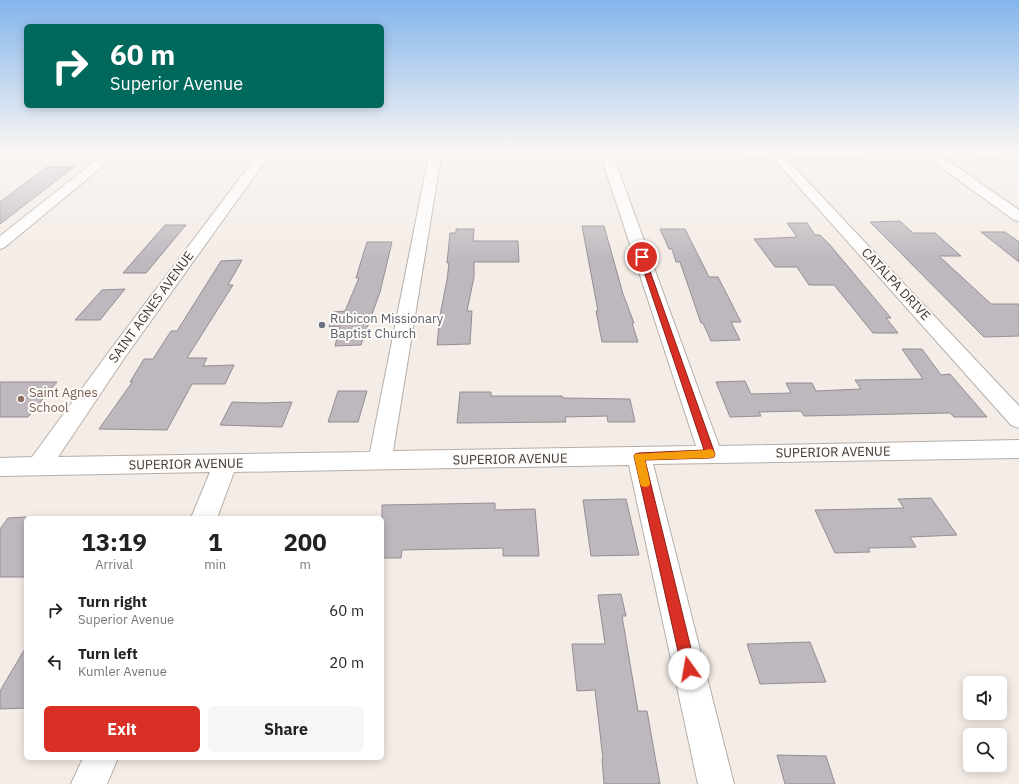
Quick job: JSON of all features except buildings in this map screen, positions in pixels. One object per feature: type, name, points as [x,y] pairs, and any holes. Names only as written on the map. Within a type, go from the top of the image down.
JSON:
[{"type":"street","points":[[0,244],[71,187]]},
{"type":"street","name":"SAINT AGNES AVENUE","points":[[38,467],[118,353],[240,187]]},
{"type":"street","points":[[380,461],[429,187]]},
{"type":"street","points":[[619,187],[710,454]]},
{"type":"street","name":"CATALPA DRIVE","points":[[806,187],[1019,420]]},
{"type":"street","points":[[976,187],[1019,217]]},
{"type":"street","name":"SUPERIOR AVENUE","points":[[0,467],[1019,449]]},
{"type":"street","points":[[639,456],[716,784]]},
{"type":"street","points":[[205,516],[226,463]]},
{"type":"street","points":[[90,784],[100,760]]},
{"type":"slow traffic","points":[[645,483],[639,456],[710,454],[710,452]]},
{"type":"place","name":"Rubicon Missionary Baptist Church","points":[[322,325]]},
{"type":"place","name":"Saint Agnes School","points":[[21,399]]},
{"type":"route","points":[[642,257],[710,454],[639,456],[689,669]]}]
